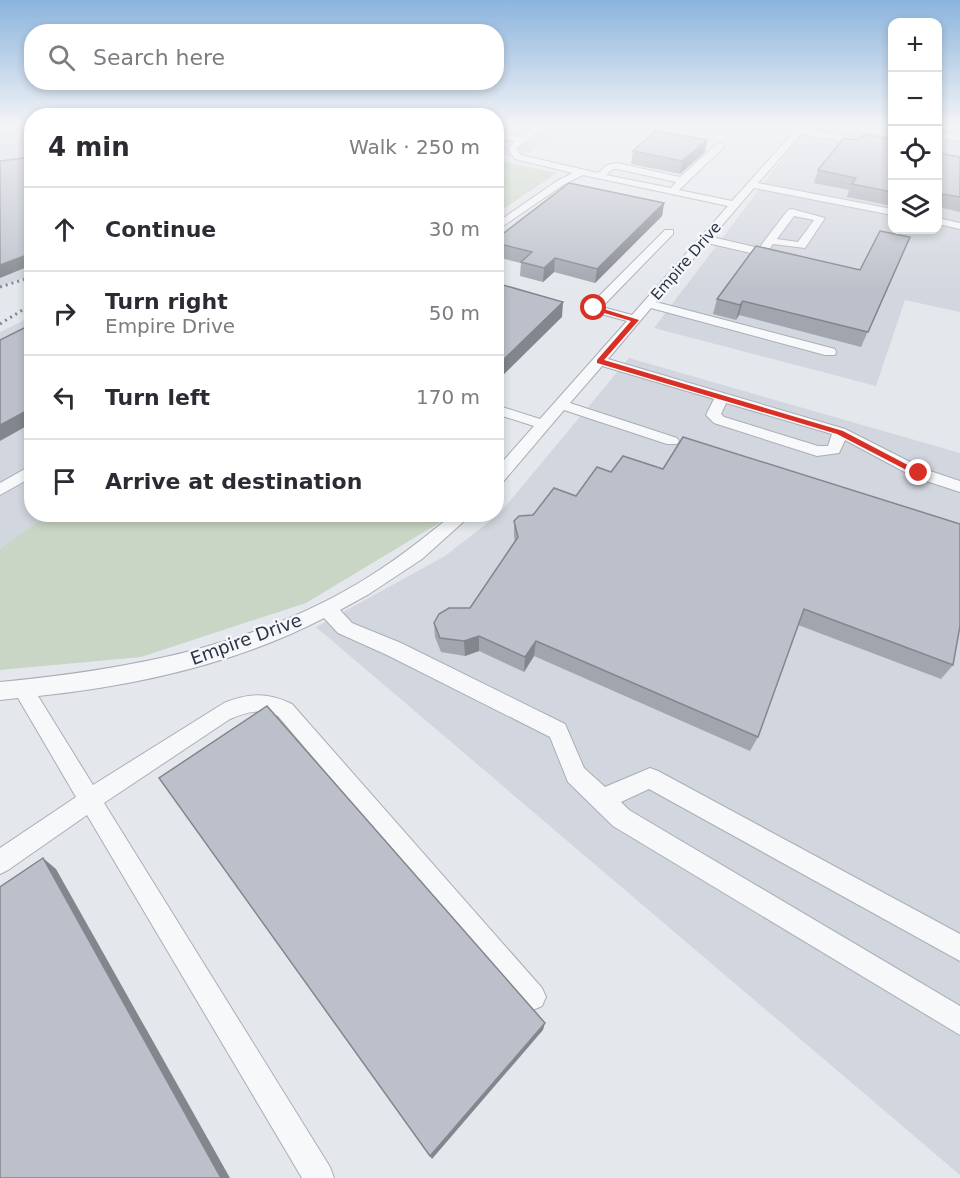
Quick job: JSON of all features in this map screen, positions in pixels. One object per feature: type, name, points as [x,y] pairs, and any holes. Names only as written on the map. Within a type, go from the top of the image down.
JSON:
[{"type":"street","points":[[504,222],[566,180]]},
{"type":"street","points":[[617,180],[735,205]]},
{"type":"street","points":[[673,180],[681,182],[673,192]]},
{"type":"street","name":"Empire Drive","points":[[504,470],[756,180]]},
{"type":"street","points":[[752,184],[888,211]]},
{"type":"street","points":[[942,221],[960,226]]},
{"type":"street","points":[[636,320],[594,308],[669,232]]},
{"type":"street","points":[[705,239],[761,254],[784,257]]},
{"type":"street","points":[[761,254],[772,241]]},
{"type":"street","points":[[649,304],[830,352]]},
{"type":"street","points":[[600,361],[722,399],[840,432],[919,473],[960,488]]},
{"type":"street","points":[[722,399],[713,415],[720,420],[817,451],[834,450],[840,432]]},
{"type":"street","points":[[562,405],[672,441]]},
{"type":"street","points":[[504,412],[544,425]]},
{"type":"street","points":[[0,490],[24,475]]},
{"type":"street","name":"Empire Drive","points":[[12,690],[110,679],[164,667],[259,637],[327,608],[371,584],[433,542],[455,522]]},
{"type":"street","points":[[327,608],[345,628],[394,649],[558,731],[576,776],[621,818],[960,1021]]},
{"type":"street","points":[[12,690],[90,800],[319,1178]]},
{"type":"street","points":[[0,862],[90,800],[223,714],[244,704],[262,702],[273,704],[285,710],[533,997]]},
{"type":"street","points":[[601,800],[650,778],[960,948]]},
{"type":"shaded area","points":[[0,180],[24,180],[24,278],[0,286]]},
{"type":"shaded area","points":[[766,180],[888,180],[888,234],[942,234],[942,180],[960,180],[960,312],[905,300],[876,386],[654,328]]},
{"type":"shaded area","points":[[24,320],[24,522],[38,522],[0,549],[0,332]]},
{"type":"shaded area","points":[[629,358],[960,453],[960,1175],[316,627],[445,556],[489,522],[504,522],[504,508]]},
{"type":"green space","points":[[504,180],[547,180],[504,208]]},
{"type":"green space","points":[[37,522],[440,522],[306,603],[141,657],[0,670],[0,549]]},
{"type":"building","points":[[0,180],[24,180],[24,256],[0,265]]},
{"type":"building","points":[[855,180],[888,180],[888,191],[852,184]]},
{"type":"building","points":[[942,180],[960,180],[960,197],[943,194],[942,197]]},
{"type":"building","points":[[569,183],[664,203],[597,269],[555,258],[544,268],[521,262],[532,252],[504,245],[504,233]]},
{"type":"building","points":[[880,231],[910,237],[868,332],[743,301],[740,305],[717,299],[756,246],[860,270]]},
{"type":"building","points":[[504,285],[563,302],[504,359]]},
{"type":"building","points":[[24,328],[24,412],[0,425],[0,340]]},
{"type":"building","points":[[683,437],[960,524],[960,626],[953,665],[804,609],[758,737],[536,641],[525,657],[479,636],[464,641],[440,638],[434,623],[439,614],[449,608],[470,608],[518,537],[514,521],[519,516],[533,515],[554,488],[576,496],[597,467],[611,472],[623,456],[663,469]]},
{"type":"building","points":[[267,706],[545,1023],[430,1156],[159,778]]},
{"type":"building","points":[[43,858],[221,1178],[0,1178],[0,887]]},
{"type":"railway","points":[[0,287],[24,280]]},
{"type":"railway","points":[[0,324],[24,309]]},
{"type":"route","points":[[594,308],[636,320],[600,361],[840,432],[919,473]]}]
